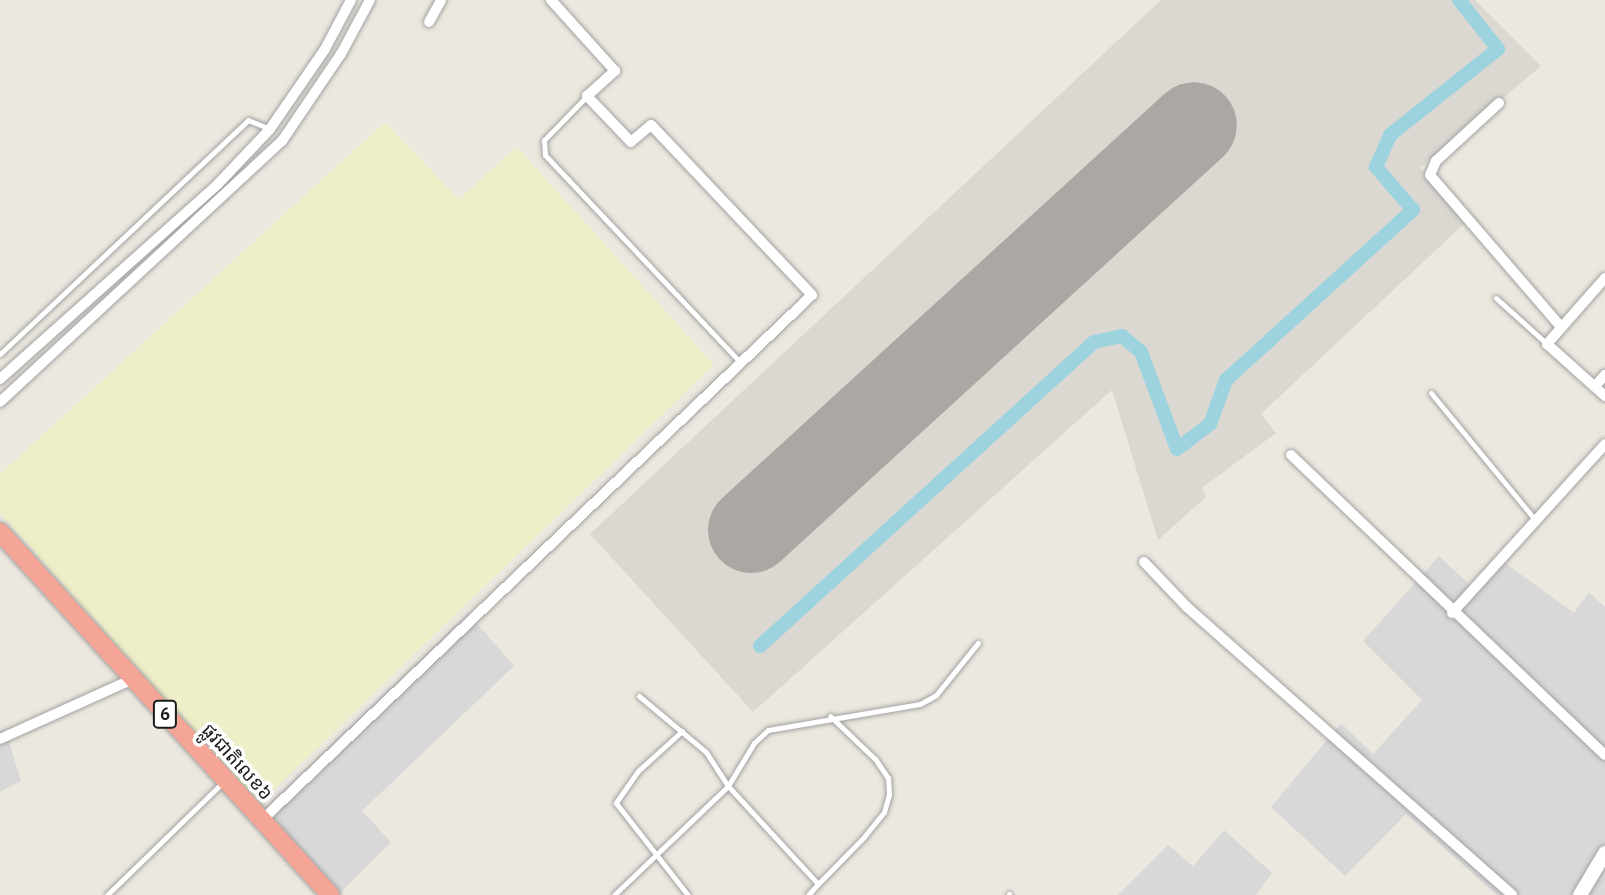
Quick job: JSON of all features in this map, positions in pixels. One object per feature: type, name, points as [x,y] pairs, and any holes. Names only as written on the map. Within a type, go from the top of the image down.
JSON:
[{"type":"highway","name":"ផ្លូវជាតិលេខ៦","points":[[0,532],[330,895]]},
{"type":"street","points":[[0,379],[218,184],[270,129],[325,49],[351,0]]},
{"type":"street","points":[[0,402],[282,141],[341,54],[370,0]]},
{"type":"street","points":[[429,22],[441,0]]},
{"type":"street","points":[[262,820],[812,295],[651,125],[631,142],[587,96],[615,71],[551,0]]},
{"type":"street","points":[[1499,103],[1436,161],[1430,175],[1561,327]]},
{"type":"street","points":[[270,129],[282,141]]},
{"type":"street","points":[[1605,278],[1547,344],[1605,396]]},
{"type":"street","points":[[1595,386],[1605,375]]},
{"type":"street","points":[[1452,613],[1605,444]]},
{"type":"street","points":[[1291,455],[1452,613],[1605,755]]},
{"type":"street","points":[[1144,562],[1187,607],[1512,895]]},
{"type":"street","points":[[0,739],[133,679]]},
{"type":"street","points":[[1580,895],[1605,853]]},
{"type":"lane","points":[[587,96],[544,140],[545,155],[741,363]]},
{"type":"lane","points":[[0,354],[248,120],[270,129]]},
{"type":"lane","points":[[1496,298],[1547,344]]},
{"type":"lane","points":[[1431,393],[1536,521]]},
{"type":"lane","points":[[614,895],[727,786],[754,743],[768,730],[830,716],[920,704],[936,695],[978,643]]},
{"type":"lane","points":[[639,696],[706,752],[727,786],[818,884]]},
{"type":"lane","points":[[808,895],[870,830],[884,812],[889,794],[888,778],[875,759],[830,716]]},
{"type":"lane","points":[[682,731],[618,795],[620,812],[657,853],[688,895]]},
{"type":"lane","points":[[107,895],[225,779]]},
{"type":"shaded area","points":[[1161,0],[1475,0],[1541,66],[1420,168],[1466,222],[1261,414],[1276,433],[1202,488],[1206,497],[1158,540],[1112,390],[753,712],[590,534]]},
{"type":"shaded area","points":[[1439,556],[1472,587],[1498,558],[1574,613],[1589,592],[1605,607],[1605,895],[1497,895],[1406,814],[1345,876],[1271,807],[1341,723],[1373,754],[1422,700],[1363,641]]},
{"type":"shaded area","points":[[468,613],[514,666],[362,811],[391,842],[339,894],[263,810]]},
{"type":"shaded area","points":[[5,729],[21,781],[0,792],[0,731]]},
{"type":"shaded area","points":[[1224,830],[1272,873],[1256,895],[1118,895],[1168,845],[1193,866]]},
{"type":"green space","points":[[385,122],[459,199],[517,147],[714,365],[258,805],[0,513],[0,474]]},
{"type":"waterway","points":[[760,646],[1094,342],[1122,336],[1141,352],[1177,449],[1210,424],[1226,380],[1413,210],[1376,167],[1390,135],[1498,49],[1459,0]]},
{"type":"runway","points":[[751,530],[1194,125]]}]
